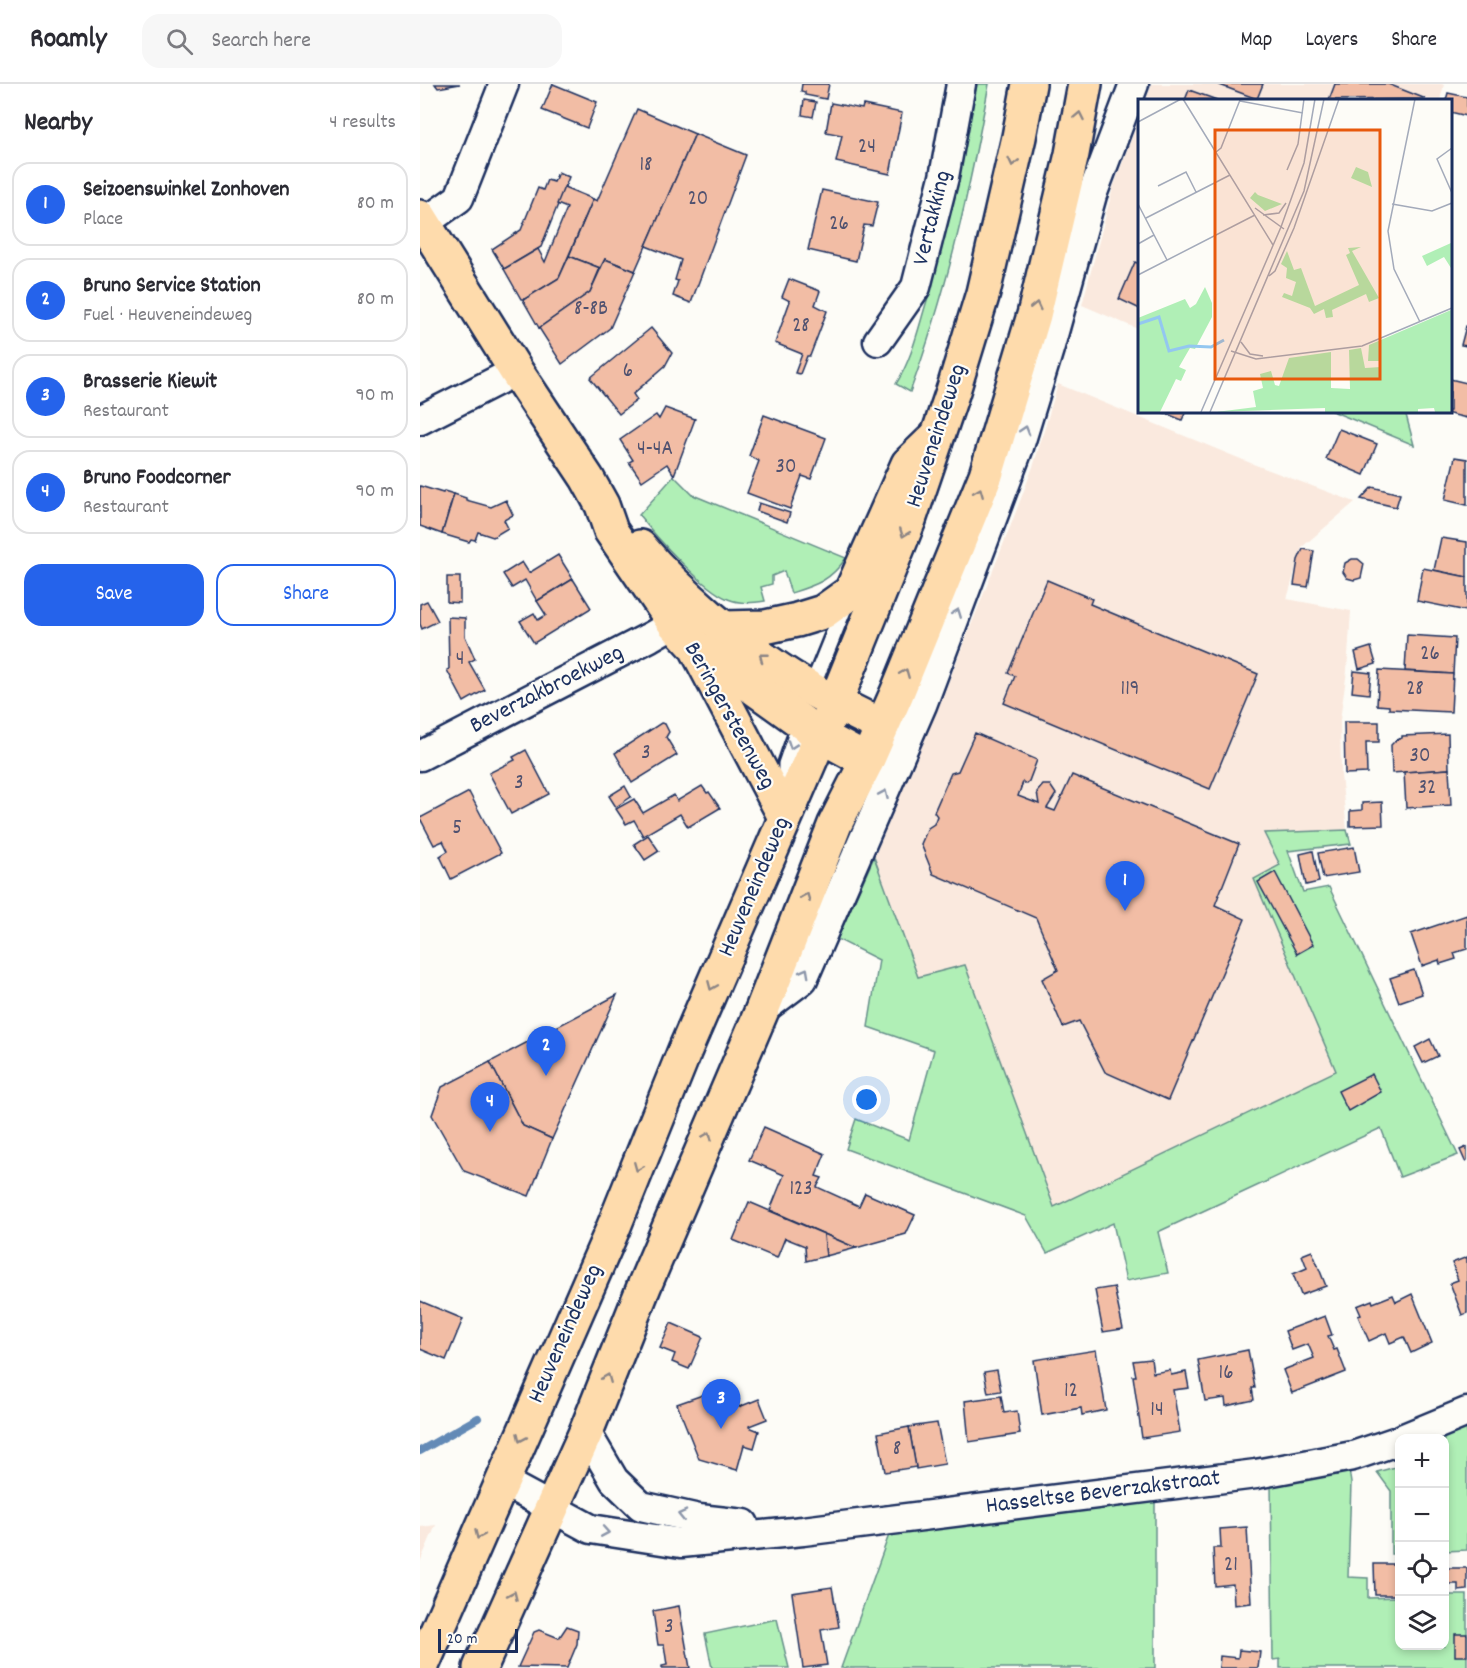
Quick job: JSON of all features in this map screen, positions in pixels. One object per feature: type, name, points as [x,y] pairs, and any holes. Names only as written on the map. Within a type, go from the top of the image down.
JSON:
[{"type":"main road","name":"Heuveneindeweg","points":[[421,1668],[612,1231],[685,1050],[785,817],[823,696],[909,520],[983,293],[1029,84]]},
{"type":"main road","name":"Heuveneindeweg","points":[[480,1668],[586,1432],[645,1284],[762,1010],[835,824],[867,762],[986,475],[1034,315],[1072,154],[1085,84]]},
{"type":"main road","name":"Beringersteenweg","points":[[422,220],[516,371],[587,478],[602,505],[610,531],[684,634],[785,817]]},
{"type":"main road","points":[[725,628],[765,627],[797,620],[823,612],[851,592],[908,464],[936,437]]},
{"type":"main road","name":"Beringersteenweg","points":[[602,505],[620,522],[658,568],[725,628],[777,668],[823,696],[882,726]]},
{"type":"main road","points":[[684,634],[811,729],[867,762]]},
{"type":"street","points":[[422,220],[459,198],[504,84]]},
{"type":"street","name":"Vertakking","points":[[878,341],[916,287],[944,177],[961,84]]},
{"type":"street","name":"Heuveneindeweg","points":[[762,1010],[803,979],[922,705],[1020,447],[1092,195],[1134,84]]},
{"type":"street","points":[[420,420],[516,371]]},
{"type":"street","name":"Beverzakbroekweg","points":[[422,751],[650,637],[684,634]]},
{"type":"street","points":[[1414,1434],[1467,1412]]},
{"type":"street","name":"Hasseltse Beverzakstraat","points":[[586,1432],[614,1480],[641,1506],[699,1519],[802,1531]]},
{"type":"street","name":"Hasseltse Beverzakstraat","points":[[502,1481],[591,1529],[681,1543],[802,1531],[1256,1474],[1353,1456],[1395,1442]]},
{"type":"lane","points":[[823,696],[851,592]]},
{"type":"shaded area","points":[[1152,84],[1444,85],[1440,99],[1146,99]]},
{"type":"shaded area","points":[[1138,121],[1138,329],[1082,305],[1113,188]]},
{"type":"shaded area","points":[[1058,384],[1253,464],[1355,502],[1302,547],[1287,599],[1351,611],[1347,671],[1340,720],[1341,775],[1347,830],[1264,833],[1280,865],[1254,879],[1337,1071],[1054,1208],[965,965],[918,977],[874,857],[937,711],[1009,530],[1034,464]]},
{"type":"shaded area","points":[[436,1525],[420,1562],[420,1527]]},
{"type":"green space","points":[[977,84],[989,84],[974,162],[946,278],[910,392],[896,384],[913,347],[941,252]]},
{"type":"green space","points":[[1334,412],[1405,412],[1414,445]]},
{"type":"green space","points":[[674,476],[693,495],[846,558],[834,572],[822,581],[791,593],[784,571],[772,576],[772,584],[761,587],[765,601],[746,603],[728,599],[693,574],[639,515]]},
{"type":"green space","points":[[1347,830],[1351,844],[1288,851],[1303,892],[1329,887],[1458,1155],[1400,1177],[1381,1128],[1158,1232],[1168,1273],[1126,1281],[1113,1223],[1047,1253],[1026,1216],[846,1149],[856,1119],[909,1140],[934,1050],[868,1027],[879,960],[837,939],[874,857],[918,977],[965,965],[1054,1207],[1336,1071],[1254,879],[1280,865],[1264,833]]},
{"type":"green space","points":[[1467,1425],[1467,1550],[1449,1551],[1449,1434],[1443,1434]]},
{"type":"green space","points":[[1395,1467],[1395,1554],[1391,1554],[1391,1491],[1377,1472]]},
{"type":"green space","points":[[1349,1470],[1351,1483],[1348,1577],[1368,1578],[1368,1598],[1395,1597],[1395,1650],[1449,1650],[1449,1595],[1467,1595],[1467,1668],[1280,1668],[1280,1659],[1273,1660],[1271,1483]]},
{"type":"green space","points":[[1155,1496],[1155,1668],[841,1668],[890,1532]]},
{"type":"green space","points":[[777,1619],[789,1668],[712,1668],[705,1634]]},
{"type":"building","points":[[435,84],[460,84],[438,88]]},
{"type":"building","points":[[553,84],[597,102],[587,128],[542,110]]},
{"type":"building","points":[[802,84],[829,84],[826,99],[805,95],[805,92],[801,91]]},
{"type":"building","points":[[1217,84],[1263,84],[1257,99]]},
{"type":"building","points":[[1335,84],[1388,84],[1426,99],[1329,99]]},
{"type":"building","points":[[1189,90],[1214,99],[1185,99]]},
{"type":"building","points":[[1448,93],[1467,97],[1467,116],[1452,112],[1452,99],[1446,99]]},
{"type":"building","points":[[804,100],[816,102],[813,117],[802,115]]},
{"type":"building","points":[[831,103],[862,109],[863,105],[902,113],[890,174],[836,162],[842,135],[826,132]]},
{"type":"building","points":[[637,109],[695,134],[635,271],[605,259],[600,268],[569,256],[593,199],[597,201]]},
{"type":"building","points":[[695,134],[746,155],[691,303],[673,296],[681,260],[646,246]]},
{"type":"building","points":[[558,172],[569,177],[541,247],[504,269],[492,249],[521,230],[538,188],[543,190],[547,180],[554,182]]},
{"type":"building","points":[[564,187],[593,199],[559,278],[525,299],[521,299],[504,269],[538,249],[545,262],[567,208],[557,204]]},
{"type":"building","points":[[822,190],[878,202],[872,226],[864,225],[856,261],[808,250]]},
{"type":"building","points":[[569,256],[600,268],[590,292],[539,328],[523,300],[559,278]]},
{"type":"building","points":[[605,259],[635,271],[610,328],[562,364],[539,328],[590,292]]},
{"type":"building","points":[[1135,262],[1138,263],[1138,308],[1119,299]]},
{"type":"building","points":[[789,279],[820,291],[815,305],[827,311],[810,356],[807,356],[800,374],[795,373],[802,354],[775,343],[790,301],[782,297]]},
{"type":"building","points":[[1467,326],[1467,346],[1461,345]]},
{"type":"building","points":[[651,328],[672,353],[665,366],[633,394],[637,400],[619,414],[590,378]]},
{"type":"building","points":[[1452,379],[1467,383],[1467,418],[1441,412],[1452,412]]},
{"type":"building","points":[[665,408],[695,419],[674,475],[667,464],[642,481],[629,462],[633,460],[620,440],[656,415],[659,419]]},
{"type":"building","points":[[1162,412],[1186,412],[1182,420]]},
{"type":"building","points":[[764,415],[826,438],[811,479],[802,476],[790,509],[747,493],[759,461],[749,456]]},
{"type":"building","points":[[1339,429],[1377,444],[1364,475],[1326,459]]},
{"type":"building","points":[[1455,457],[1467,459],[1467,505],[1445,500]]},
{"type":"building","points":[[420,486],[454,494],[442,534],[420,526]]},
{"type":"building","points":[[1372,487],[1400,494],[1396,507],[1361,499]]},
{"type":"building","points":[[454,494],[491,507],[506,500],[513,515],[504,520],[508,528],[493,537],[478,532],[475,540],[471,539],[469,542],[442,534]]},
{"type":"building","points":[[759,503],[790,513],[787,522],[757,511]]},
{"type":"building","points":[[1441,538],[1467,542],[1467,577],[1434,570]]},
{"type":"building","points":[[1303,549],[1314,551],[1308,587],[1294,585],[1298,560]]},
{"type":"building","points":[[558,555],[573,579],[537,601],[525,580],[512,588],[503,574],[522,562],[529,573]]},
{"type":"building","points":[[1358,559],[1364,564],[1361,578],[1354,580],[1347,578],[1343,572],[1345,563]]},
{"type":"building","points":[[1423,568],[1467,577],[1467,611],[1417,601]]},
{"type":"building","points":[[447,577],[460,577],[460,603],[447,602]]},
{"type":"building","points":[[573,579],[591,608],[534,643],[520,621],[534,613],[538,620],[546,615],[537,601]]},
{"type":"building","points":[[1047,580],[1092,599],[1090,604],[1258,674],[1210,789],[1004,703],[1015,676],[1008,673]]},
{"type":"building","points":[[427,601],[438,621],[422,629],[420,604]]},
{"type":"building","points":[[448,617],[465,618],[465,636],[475,659],[469,662],[485,690],[464,702],[447,670],[449,669]]},
{"type":"building","points":[[1407,635],[1455,638],[1453,674],[1405,671]]},
{"type":"building","points":[[1371,647],[1376,664],[1359,669],[1355,652]]},
{"type":"building","points":[[1379,670],[1453,674],[1451,712],[1389,709],[1389,706],[1377,705]]},
{"type":"building","points":[[1354,671],[1371,673],[1369,694],[1352,692]]},
{"type":"building","points":[[1344,722],[1379,722],[1379,742],[1366,742],[1367,773],[1345,774]]},
{"type":"building","points":[[661,723],[665,724],[669,732],[666,737],[677,755],[632,783],[615,753]]},
{"type":"building","points":[[975,733],[1037,760],[1029,781],[1026,784],[1023,782],[1018,796],[1039,804],[1037,792],[1043,785],[1050,785],[1056,794],[1047,808],[1055,811],[1072,775],[1239,844],[1215,905],[1245,919],[1168,1100],[1105,1072],[1079,1021],[1063,1027],[1042,979],[1058,970],[1036,918],[933,874],[921,844],[928,828],[934,824],[937,816],[934,812],[951,773],[958,771]]},
{"type":"building","points":[[1448,734],[1449,769],[1392,773],[1391,745],[1396,740],[1402,736]]},
{"type":"building","points":[[526,750],[549,794],[511,814],[489,773],[515,760],[513,757]]},
{"type":"building","points":[[1449,769],[1451,805],[1406,808],[1404,772]]},
{"type":"building","points":[[625,786],[631,797],[616,807],[609,796]]},
{"type":"building","points":[[702,786],[720,808],[688,827],[680,814],[643,836],[634,820],[626,824],[616,809],[634,799],[643,813],[674,795],[677,801]]},
{"type":"building","points":[[469,792],[501,853],[451,879],[440,856],[448,851],[443,841],[434,845],[420,818]]},
{"type":"building","points":[[1382,802],[1383,825],[1350,826],[1350,811],[1362,810],[1362,803]]},
{"type":"building","points":[[648,835],[659,851],[645,860],[634,844]]},
{"type":"building","points":[[1354,847],[1359,872],[1323,878],[1318,853]]},
{"type":"building","points":[[1313,851],[1319,882],[1306,885],[1300,854]]},
{"type":"building","points":[[1275,872],[1313,945],[1297,954],[1258,882]]},
{"type":"building","points":[[1467,915],[1467,949],[1454,953],[1456,959],[1440,964],[1439,960],[1422,966],[1411,934]]},
{"type":"building","points":[[1414,970],[1422,994],[1399,1002],[1390,978]]},
{"type":"building","points":[[617,995],[552,1139],[523,1126],[490,1062]]},
{"type":"building","points":[[1430,1039],[1438,1056],[1423,1063],[1415,1047]]},
{"type":"building","points":[[490,1062],[523,1126],[552,1139],[529,1196],[464,1171],[432,1115],[442,1087]]},
{"type":"building","points":[[1372,1074],[1381,1092],[1348,1111],[1338,1091]]},
{"type":"building","points":[[764,1127],[825,1154],[816,1176],[822,1178],[817,1187],[859,1206],[865,1193],[915,1215],[906,1234],[856,1248],[770,1210],[784,1175],[749,1160]]},
{"type":"building","points":[[1467,1147],[1467,1160],[1465,1161],[1460,1150]]},
{"type":"building","points":[[749,1202],[824,1234],[826,1256],[806,1261],[805,1246],[785,1238],[777,1258],[733,1240]]},
{"type":"building","points":[[824,1234],[856,1248],[826,1256]]},
{"type":"building","points":[[1312,1251],[1326,1286],[1301,1295],[1293,1274],[1307,1268],[1302,1255]]},
{"type":"building","points":[[1467,1257],[1467,1313],[1462,1315],[1450,1283],[1458,1280],[1452,1263]]},
{"type":"building","points":[[1114,1287],[1123,1329],[1103,1332],[1095,1290]]},
{"type":"building","points":[[1412,1294],[1432,1343],[1411,1353],[1404,1337],[1390,1343],[1386,1333],[1369,1341],[1358,1316],[1361,1315],[1357,1306],[1372,1300],[1373,1303],[1393,1295],[1396,1302]]},
{"type":"building","points":[[420,1301],[463,1319],[446,1360],[420,1349]]},
{"type":"building","points":[[1325,1316],[1332,1335],[1328,1336],[1334,1350],[1337,1349],[1346,1372],[1292,1393],[1283,1370],[1314,1358],[1308,1344],[1292,1350],[1285,1331]]},
{"type":"building","points":[[671,1323],[703,1337],[689,1369],[672,1362],[675,1354],[660,1348]]},
{"type":"building","points":[[1096,1350],[1106,1410],[1082,1415],[1081,1408],[1042,1415],[1034,1360]]},
{"type":"building","points":[[1248,1350],[1255,1388],[1252,1388],[1254,1400],[1226,1406],[1225,1398],[1205,1401],[1198,1360]]},
{"type":"building","points":[[1151,1359],[1153,1373],[1170,1370],[1171,1375],[1186,1372],[1189,1388],[1173,1390],[1180,1432],[1142,1438],[1133,1361]]},
{"type":"building","points":[[997,1370],[1001,1391],[988,1393],[984,1372]]},
{"type":"building","points":[[731,1385],[739,1407],[759,1399],[767,1419],[749,1426],[759,1431],[754,1448],[744,1445],[737,1470],[699,1459],[677,1404]]},
{"type":"building","points":[[1001,1396],[1004,1413],[1017,1411],[1020,1434],[969,1442],[965,1401]]},
{"type":"building","points":[[937,1423],[945,1464],[916,1469],[909,1427]]},
{"type":"building","points":[[909,1427],[916,1467],[885,1472],[878,1433]]},
{"type":"building","points":[[1247,1527],[1251,1603],[1234,1605],[1233,1584],[1215,1586],[1213,1548],[1221,1548],[1220,1529]]},
{"type":"building","points":[[1374,1564],[1395,1564],[1395,1595],[1375,1595]]},
{"type":"building","points":[[1449,1568],[1467,1568],[1467,1590],[1458,1591],[1458,1584],[1449,1584]]},
{"type":"building","points":[[832,1587],[839,1627],[821,1630],[827,1665],[803,1668],[792,1593]]},
{"type":"building","points":[[679,1606],[690,1668],[662,1668],[667,1665],[664,1645],[658,1645],[653,1611]]},
{"type":"building","points":[[567,1626],[578,1630],[577,1644],[567,1668],[518,1667],[534,1632],[539,1630],[559,1638]]},
{"type":"building","points":[[1455,1634],[1467,1634],[1467,1656],[1455,1656]]},
{"type":"building","points":[[1239,1650],[1260,1652],[1258,1668],[1219,1668],[1220,1656],[1238,1658]]},
{"type":"waterway","points":[[420,1451],[478,1418]]},
{"type":"place","name":"Seizoenswinkel Zonhoven","points":[[1125,911]]},
{"type":"place","name":"Bruno Service Station","points":[[546,1076]]},
{"type":"place","name":"Bruno Foodcorner","points":[[490,1132]]},
{"type":"place","name":"Brasserie Kiewit","points":[[721,1429]]}]
